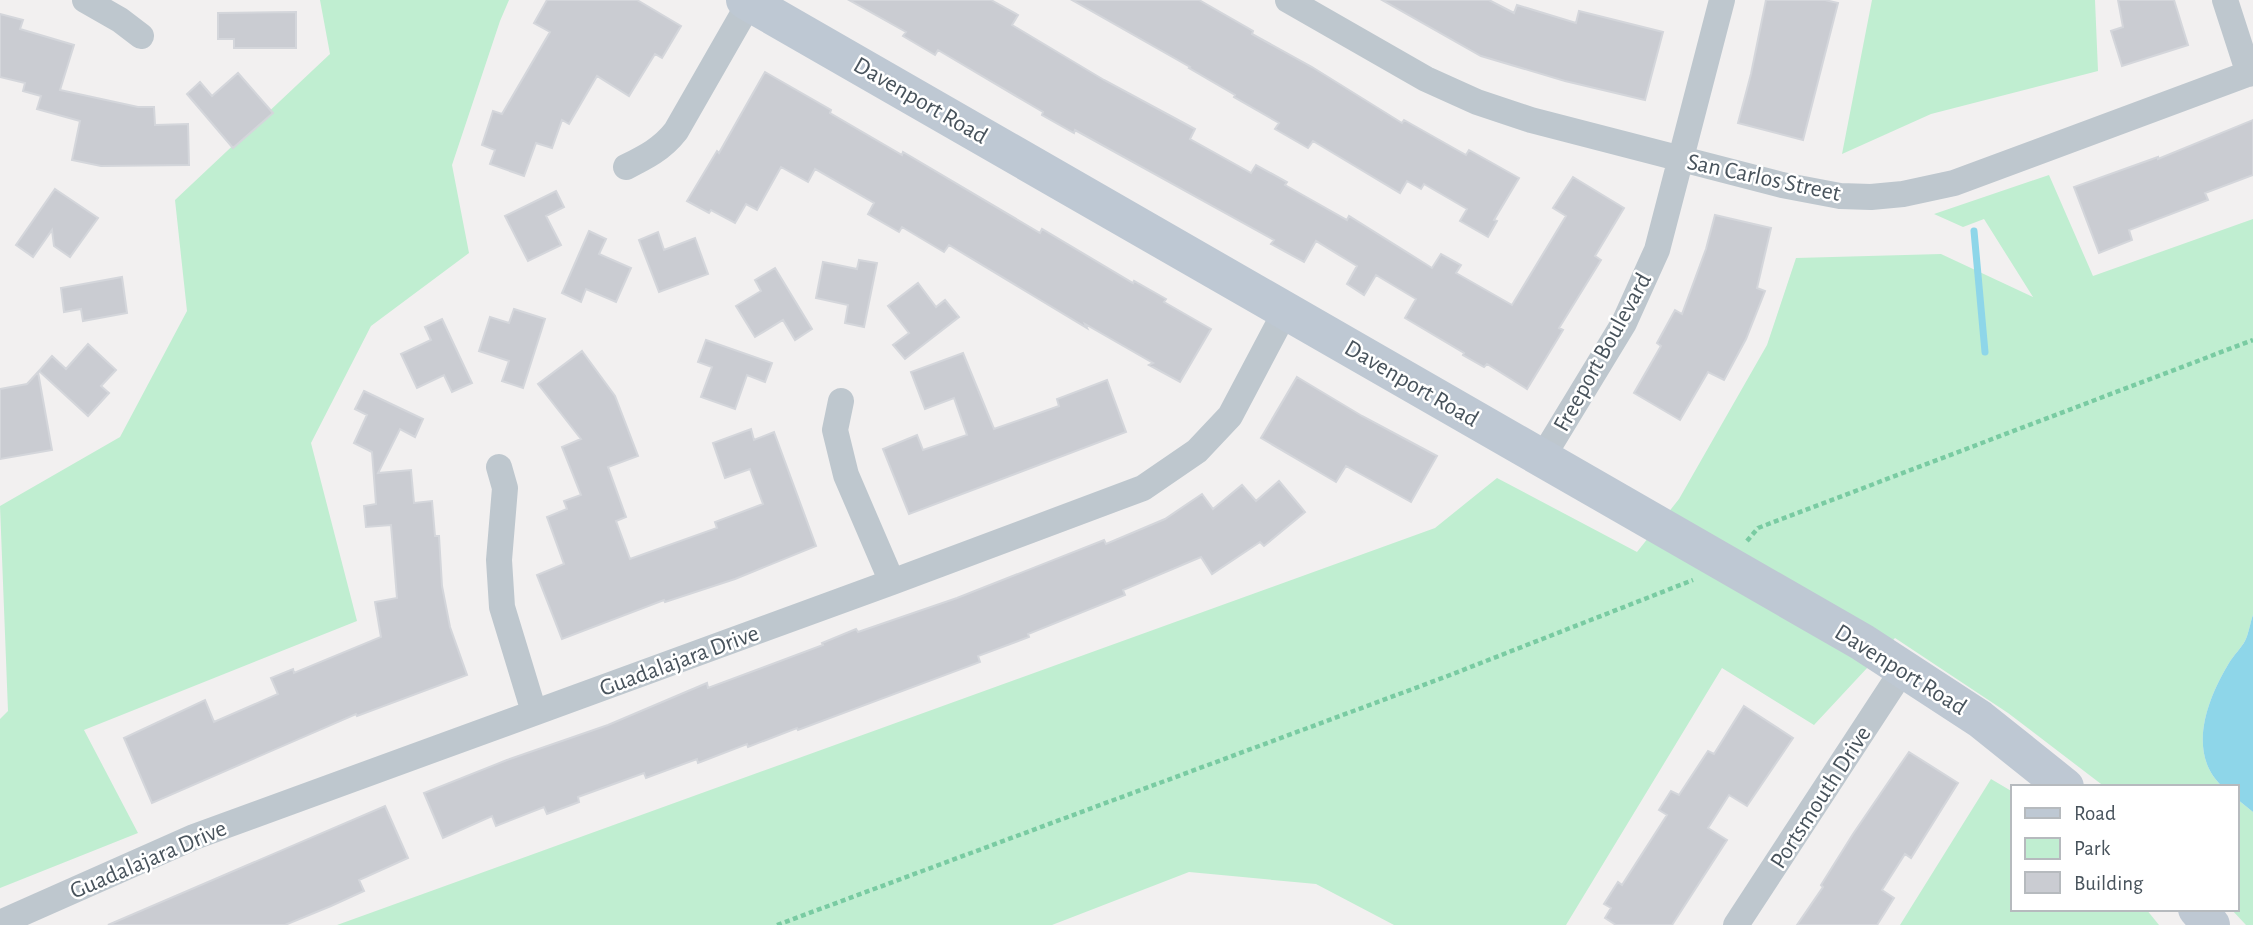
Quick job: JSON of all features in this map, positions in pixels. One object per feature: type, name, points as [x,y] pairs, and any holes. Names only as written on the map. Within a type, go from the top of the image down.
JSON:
[{"type":"street","points":[[85,0],[120,20],[141,36]]},
{"type":"street","name":"San Carlos Street","points":[[1287,0],[1426,79],[1477,102],[1531,120],[1782,186],[1840,196],[1903,194],[1954,183],[2251,73]]},
{"type":"street","name":"Freeport Boulevard","points":[[1542,458],[1624,323],[1657,250],[1723,0]]},
{"type":"street","points":[[2225,0],[2251,73]]},
{"type":"street","points":[[625,167],[651,155],[665,145],[676,131],[748,1]]},
{"type":"street","name":"Davenport Road","points":[[748,1],[1904,668],[1980,719],[2062,785]]},
{"type":"street","name":"Guadalajara Drive","points":[[0,923],[194,837],[892,583],[1143,488],[1197,451],[1230,416],[1286,310]]},
{"type":"street","points":[[841,401],[835,430],[846,475],[892,583]]},
{"type":"street","points":[[499,467],[505,488],[499,560],[502,607],[534,712]]},
{"type":"street","name":"Portsmouth Drive","points":[[1736,925],[1904,668]]},
{"type":"street","points":[[2199,911],[2211,925]]},
{"type":"path","points":[[777,925],[1666,592],[1727,565],[1758,528],[2253,340]]},
{"type":"green space","points":[[320,0],[509,0],[452,165],[469,253],[371,326],[311,443],[357,621],[84,730],[138,833],[0,888],[0,719],[8,711],[0,506],[120,437],[187,311],[175,200],[330,54]]},
{"type":"green space","points":[[1872,0],[2095,0],[2098,71],[1931,114],[1842,154]]},
{"type":"green space","points":[[2049,175],[2093,276],[2253,219],[2253,615],[2245,641],[2221,677],[2204,726],[2205,759],[2221,785],[2102,785],[2008,713],[1895,638],[1814,725],[1722,668],[1566,925],[1394,925],[1316,884],[1189,872],[1052,925],[337,925],[1435,528],[1497,478],[1637,552],[1679,499],[1767,345],[1796,258],[1941,254],[2033,297],[1984,219],[1963,227],[1934,214]]},
{"type":"green space","points":[[1991,779],[2011,791],[2011,911],[2148,911],[2159,925],[1900,925]]},
{"type":"green space","points":[[2239,801],[2253,812],[2253,925],[2246,925],[2233,911],[2239,911]]},
{"type":"water","points":[[2253,615],[2253,812],[2239,801],[2239,785],[2221,785],[2212,774],[2205,759],[2203,743],[2204,726],[2214,693],[2229,663],[2248,635]]},
{"type":"building","points":[[547,0],[637,0],[681,26],[662,58],[655,54],[629,96],[597,76],[569,124],[562,120],[552,148],[536,143],[524,176],[490,164],[495,150],[482,145],[493,111],[502,114],[550,32],[534,23]]},
{"type":"building","points":[[849,0],[991,0],[1018,15],[1012,25],[1104,80],[1195,129],[1190,139],[1251,173],[1256,165],[1287,182],[1285,185],[1347,220],[1349,216],[1432,268],[1441,254],[1461,265],[1456,273],[1512,305],[1566,216],[1553,208],[1573,177],[1624,208],[1595,256],[1601,260],[1559,328],[1563,330],[1527,389],[1487,364],[1484,367],[1463,355],[1464,353],[1405,318],[1416,299],[1376,275],[1364,295],[1347,284],[1357,266],[1316,241],[1304,262],[1271,244],[1274,240],[1075,130],[1074,133],[1042,115],[1043,112],[938,50],[935,55],[903,36],[906,32]]},
{"type":"building","points":[[1072,0],[1199,0],[1402,123],[1404,120],[1466,155],[1469,150],[1519,178],[1494,220],[1497,221],[1488,237],[1460,221],[1467,209],[1424,184],[1421,189],[1407,181],[1400,193],[1313,141],[1308,148],[1275,129],[1279,123],[1234,97],[1235,95]]},
{"type":"building","points":[[1382,0],[1489,0],[1514,13],[1517,5],[1576,23],[1579,11],[1663,32],[1645,100],[1565,81],[1481,56]]},
{"type":"building","points":[[1766,0],[1825,0],[1838,3],[1803,140],[1738,123]]},
{"type":"building","points":[[2118,0],[2174,0],[2188,45],[2122,66],[2111,31],[2123,27]]},
{"type":"building","points":[[296,12],[296,48],[234,48],[234,39],[218,39],[218,13]]},
{"type":"building","points":[[0,14],[23,20],[20,29],[74,45],[60,90],[138,107],[154,107],[155,125],[188,124],[189,165],[101,166],[72,160],[80,121],[37,109],[41,96],[23,91],[25,83],[0,77]]},
{"type":"building","points":[[765,72],[902,155],[903,152],[1040,233],[1042,229],[1133,283],[1134,281],[1166,299],[1164,302],[1211,329],[1180,382],[1149,365],[1153,363],[1085,324],[1087,328],[949,245],[944,252],[902,227],[899,232],[868,214],[874,203],[815,169],[808,182],[781,167],[757,210],[746,204],[735,223],[687,201],[717,151],[719,153]]},
{"type":"building","points":[[238,73],[273,113],[233,148],[187,94],[200,82],[212,96]]},
{"type":"building","points":[[2253,120],[2253,175],[2205,193],[2208,200],[2129,230],[2132,240],[2099,253],[2074,187],[2158,159]]},
{"type":"building","points":[[55,189],[98,218],[70,257],[54,246],[52,230],[33,257],[16,245]]},
{"type":"building","points":[[556,191],[564,207],[546,216],[561,245],[528,261],[505,216]]},
{"type":"building","points":[[1715,215],[1771,228],[1757,288],[1765,291],[1746,339],[1724,380],[1708,372],[1680,420],[1634,393],[1661,346],[1657,343],[1675,310],[1682,314],[1706,249]]},
{"type":"building","points":[[589,231],[606,239],[599,254],[631,268],[616,302],[586,289],[581,302],[562,293]]},
{"type":"building","points":[[658,232],[664,250],[695,238],[708,274],[659,292],[639,240]]},
{"type":"building","points":[[859,260],[877,263],[864,327],[845,323],[848,305],[816,298],[823,262],[857,269]]},
{"type":"building","points":[[775,268],[812,329],[795,340],[783,320],[755,337],[736,306],[761,291],[755,280]]},
{"type":"building","points":[[122,277],[127,313],[83,321],[81,309],[64,312],[61,288]]},
{"type":"building","points":[[918,283],[936,307],[945,300],[959,317],[905,359],[893,345],[909,333],[888,306]]},
{"type":"building","points":[[514,309],[545,319],[523,388],[502,381],[509,361],[479,351],[490,317],[509,323]]},
{"type":"building","points":[[442,319],[472,383],[452,392],[444,375],[417,388],[401,354],[431,340],[425,327]]},
{"type":"building","points":[[706,340],[772,363],[765,382],[747,375],[735,409],[701,397],[712,367],[698,362]]},
{"type":"building","points":[[88,344],[116,370],[101,386],[109,393],[88,416],[39,371],[52,356],[66,369]]},
{"type":"building","points":[[582,351],[615,396],[638,456],[608,467],[626,517],[616,521],[630,559],[717,528],[715,522],[763,504],[750,469],[725,478],[713,443],[751,429],[754,440],[774,432],[816,546],[735,579],[665,602],[664,600],[562,639],[537,575],[564,564],[547,517],[567,509],[564,501],[581,495],[562,447],[581,439],[538,384]]},
{"type":"building","points":[[963,353],[994,429],[1059,406],[1057,399],[1107,380],[1126,432],[909,514],[883,449],[917,435],[923,450],[967,435],[954,398],[925,409],[911,372]]},
{"type":"building","points":[[38,372],[52,450],[0,459],[0,389],[27,384]]},
{"type":"building","points":[[1297,377],[1437,456],[1411,502],[1346,466],[1336,482],[1261,438]]},
{"type":"building","points":[[364,391],[423,419],[415,437],[400,429],[378,473],[411,470],[414,503],[432,501],[435,536],[439,536],[442,586],[450,627],[467,675],[357,716],[356,714],[152,803],[124,738],[205,700],[214,722],[278,694],[271,678],[293,669],[294,673],[381,637],[375,602],[397,598],[391,525],[366,527],[364,506],[376,504],[372,452],[354,443],[367,415],[355,409]]},
{"type":"building","points":[[1279,481],[1305,512],[1264,546],[1260,542],[1212,574],[1201,557],[1123,590],[1125,595],[978,656],[980,662],[798,730],[797,728],[748,747],[747,744],[698,763],[697,759],[646,778],[644,773],[578,797],[579,802],[547,814],[544,807],[496,826],[492,816],[443,838],[424,793],[507,760],[608,725],[707,683],[708,688],[823,645],[822,643],[856,629],[858,632],[957,598],[1104,540],[1106,544],[1165,519],[1202,494],[1213,509],[1242,485],[1256,501]]},
{"type":"building","points":[[1744,706],[1793,738],[1747,806],[1729,795],[1708,828],[1727,840],[1672,925],[1616,925],[1605,918],[1611,908],[1604,904],[1618,882],[1622,885],[1667,815],[1659,810],[1671,791],[1679,795],[1708,751],[1714,754]]},
{"type":"building","points":[[1909,752],[1958,783],[1911,858],[1905,854],[1882,890],[1894,898],[1877,925],[1797,925],[1823,887],[1821,885],[1853,834]]},
{"type":"building","points":[[385,806],[408,858],[359,880],[364,891],[331,906],[285,925],[108,925]]},
{"type":"waterway","points":[[1974,231],[1985,352]]}]
